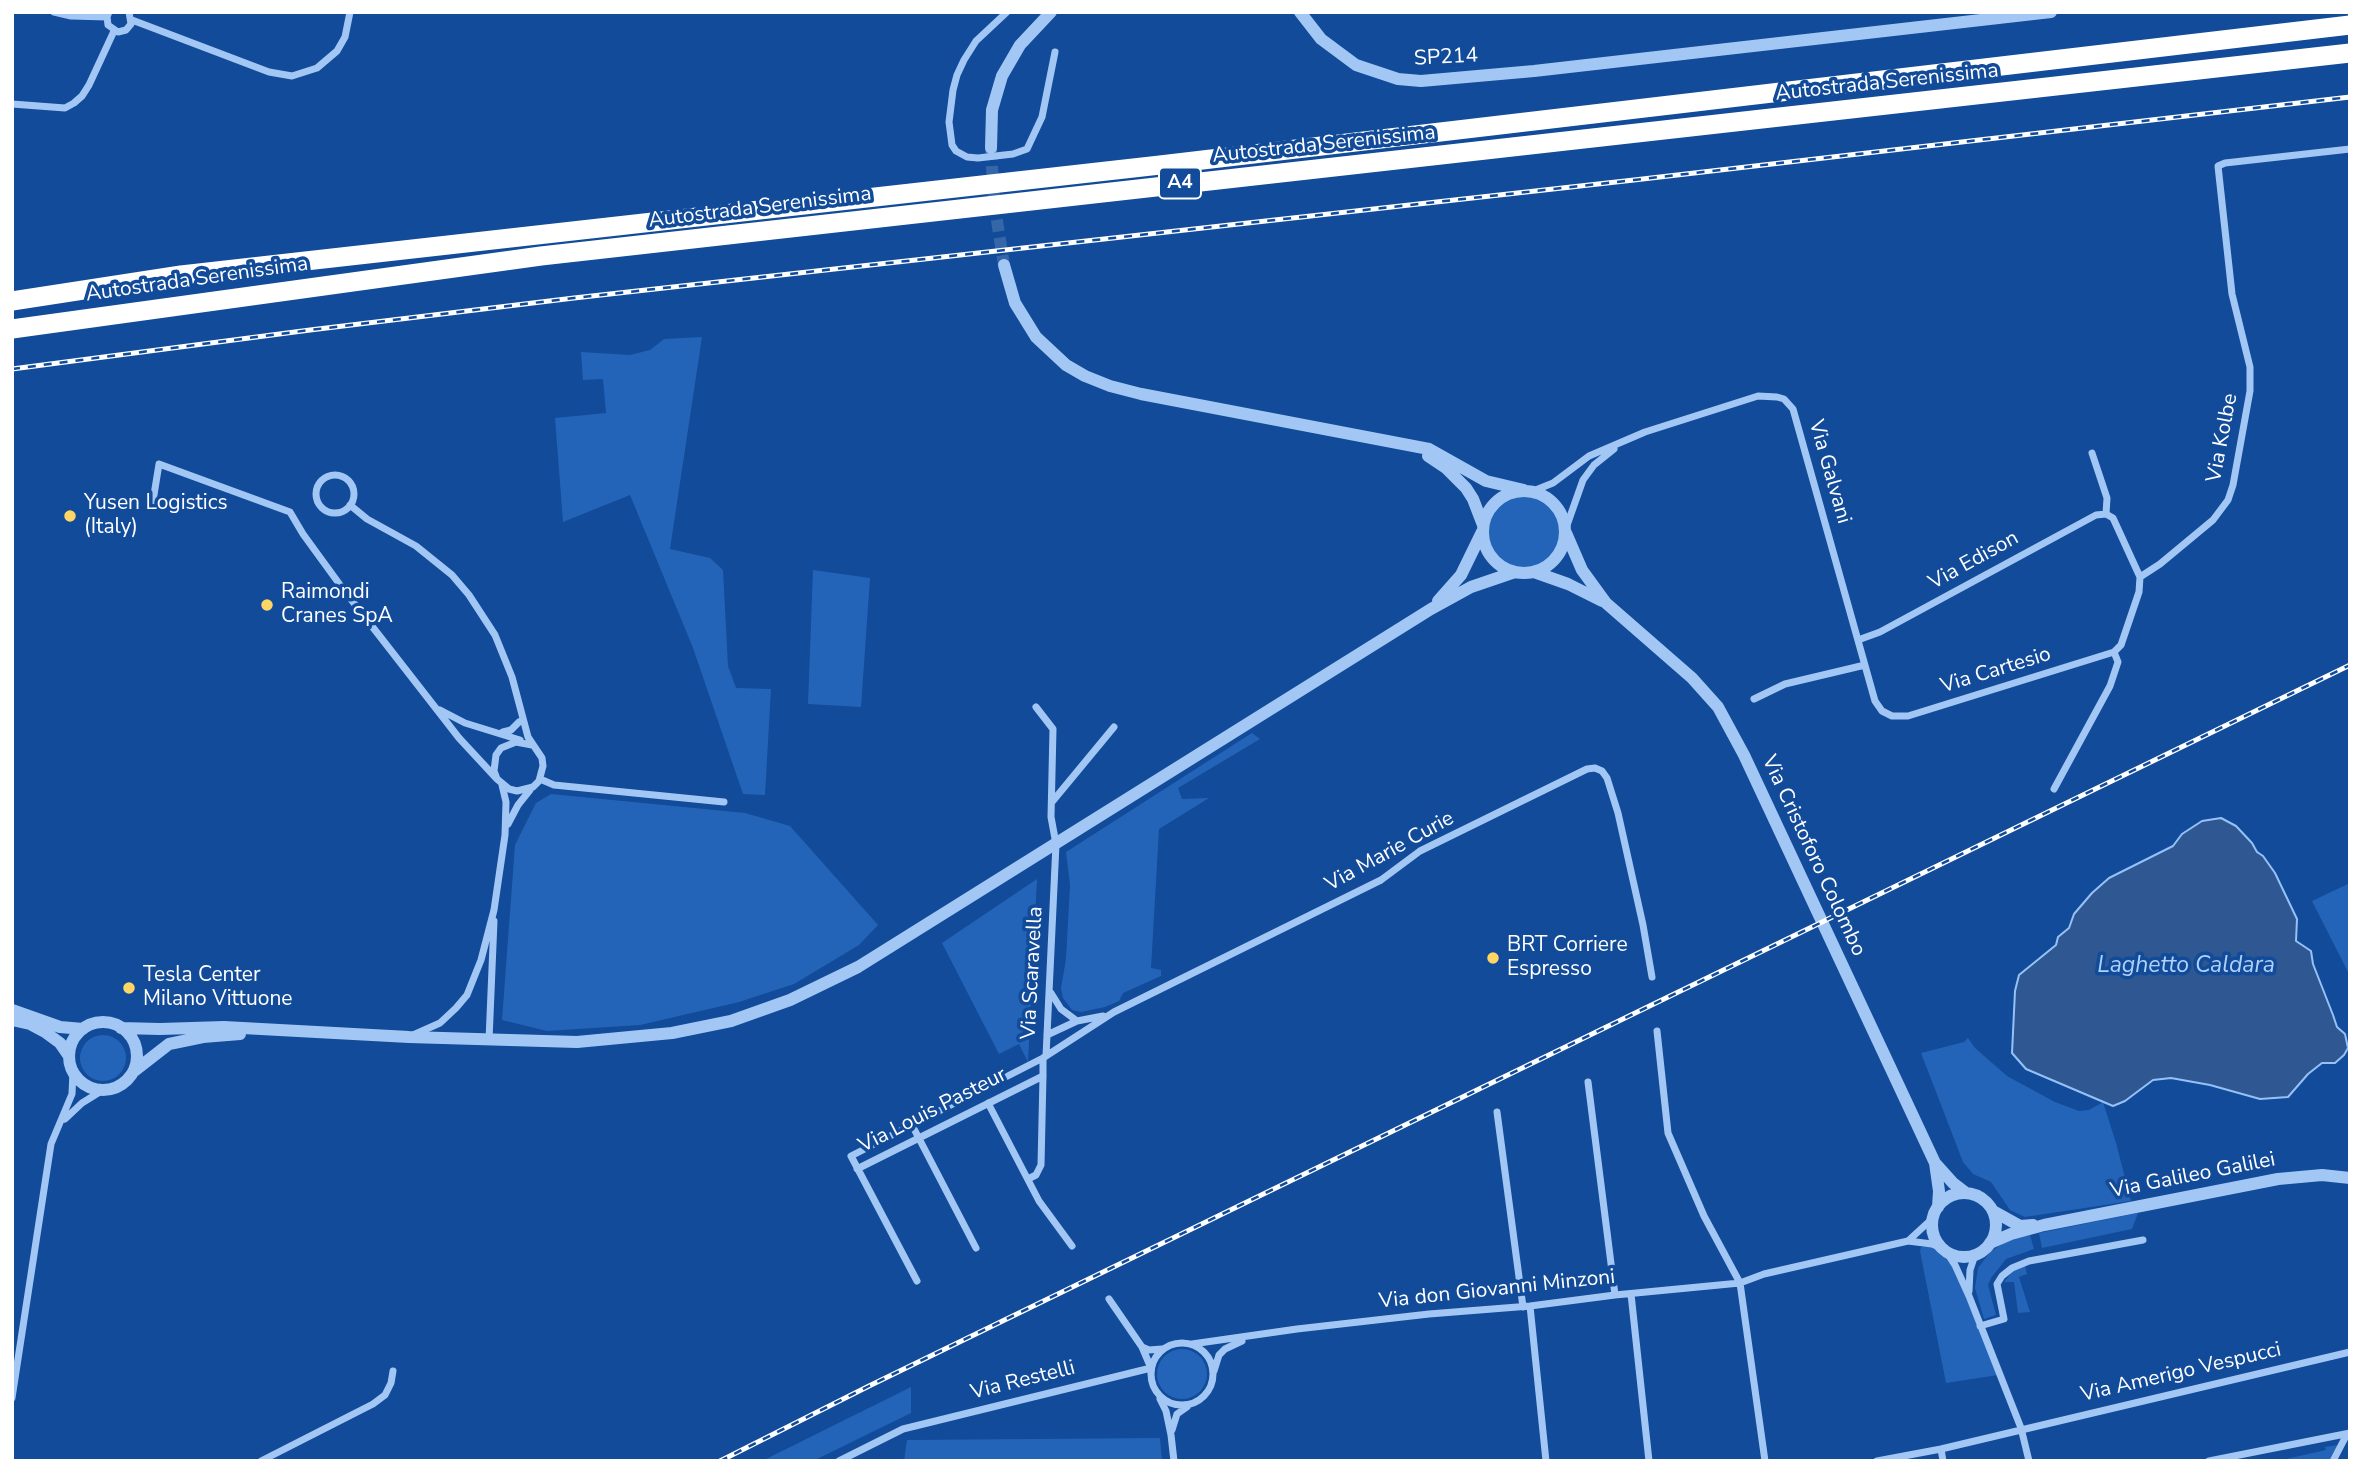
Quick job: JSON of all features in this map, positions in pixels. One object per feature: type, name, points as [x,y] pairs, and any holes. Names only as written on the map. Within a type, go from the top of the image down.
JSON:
[{"type":"highway","name":"Autostrada Serenissima","points":[[12,301],[181,275],[1187,162],[2350,25]]},
{"type":"highway","name":"Autostrada Serenissima","points":[[12,329],[541,256],[2350,53]]},
{"type":"street","points":[[54,12],[71,16],[108,15],[108,25],[114,31],[126,30],[130,16],[269,72],[292,76],[317,68],[337,51],[345,37],[350,12]]},
{"type":"street","points":[[1007,12],[976,41],[957,75],[949,122],[952,145],[956,151],[967,157],[978,158],[1013,154],[1027,149],[1042,117],[1055,52]]},
{"type":"street","points":[[991,148],[992,110],[1002,76],[1020,45],[1051,12]]},
{"type":"street","name":"SP214","points":[[1300,12],[1321,39],[1356,65],[1398,79],[1421,81],[1534,71],[2051,12]]},
{"type":"street","points":[[12,104],[65,108],[74,103],[89,85],[114,31]]},
{"type":"street","name":"Via Kolbe","points":[[2140,577],[2160,564],[2219,514],[2228,500],[2235,476],[2250,391],[2250,367],[2232,294],[2218,166],[2350,149]]},
{"type":"street","points":[[69,1056],[73,1040],[83,1029],[104,1022],[121,1028],[224,1027],[409,1037],[577,1042],[637,1038],[702,1028],[751,1014],[790,1000],[848,972],[1431,609],[1471,587],[1515,572],[1534,572],[1547,567],[1557,558],[1564,546],[1566,531],[1563,516],[1556,504],[1545,496],[1486,481],[1429,449],[1141,394],[1085,376],[1066,365],[1036,337],[1015,303],[1004,265]]},
{"type":"street","name":"Via Galvani","points":[[1528,490],[1553,483],[1589,456],[1690,416],[1758,396],[1770,395],[1784,399],[1793,409],[1878,707],[1887,714]]},
{"type":"street","name":"Via Galvani","points":[[1566,531],[1578,491],[1588,473],[1605,455],[1626,440]]},
{"type":"street","points":[[1417,447],[1455,476],[1466,488],[1473,499],[1483,527],[1484,544],[1491,557],[1502,567],[1515,572]]},
{"type":"street","points":[[2054,789],[2110,686],[2118,662],[2114,652],[2120,645],[2139,592],[2140,577],[2113,518],[2106,514],[2107,498],[2092,453]]},
{"type":"street","points":[[153,501],[159,464],[290,512],[318,556],[468,749],[499,782],[517,791],[533,787]]},
{"type":"street","points":[[337,476],[349,482],[353,493],[350,505],[340,512],[323,509],[316,493],[320,482],[337,476]]},
{"type":"street","points":[[1431,609],[1461,575],[1488,511],[1497,500],[1509,493],[1528,490]]},
{"type":"street","points":[[350,505],[367,519],[416,546],[452,575],[469,595],[504,654],[528,744],[542,758],[543,766],[540,779],[513,813],[505,835]]},
{"type":"street","name":"Via Edison","points":[[1858,639],[1880,632],[2096,514],[2106,514]]},
{"type":"street","name":"Via Cristoforo Colombo","points":[[1566,531],[1582,570],[1606,603],[1692,678],[1718,707],[1744,755],[1832,939],[1935,1163],[1939,1191],[1935,1212]]},
{"type":"street","name":"Via Cristoforo Colombo","points":[[1534,572],[1569,584],[1606,603]]},
{"type":"street","name":"Via Cartesio","points":[[1887,714],[1908,716],[2114,652]]},
{"type":"street","points":[[1754,699],[1785,684],[1865,665]]},
{"type":"street","points":[[431,702],[456,719],[498,732],[510,740],[528,744]]},
{"type":"street","name":"Via Scaravella","points":[[1028,1180],[1036,1175],[1041,1165],[1042,1076],[1048,1035],[1056,844],[1051,817],[1053,729],[1035,707]]},
{"type":"street","points":[[498,732],[511,730],[520,718]]},
{"type":"street","points":[[489,1040],[494,910],[505,835],[506,802],[494,763],[501,748],[510,740],[520,718]]},
{"type":"street","points":[[1052,802],[1114,727]]},
{"type":"street","name":"Via Marie Curie","points":[[1045,1057],[1114,1012],[1360,891],[1381,880],[1420,851],[1587,769],[1602,771],[1607,778],[1618,813],[1652,977]]},
{"type":"street","points":[[540,779],[554,785],[724,802]]},
{"type":"street","points":[[409,1037],[440,1023],[467,995],[481,960],[494,910]]},
{"type":"street","points":[[1050,991],[1061,1009],[1077,1021]]},
{"type":"street","points":[[12,1010],[60,1027],[83,1029]]},
{"type":"street","points":[[1048,1035],[1077,1021],[1114,1012]]},
{"type":"street","points":[[12,1020],[30,1024],[60,1043],[69,1056],[73,1072],[72,1094],[51,1144],[12,1398]]},
{"type":"street","points":[[121,1028],[131,1036],[137,1051],[133,1072]]},
{"type":"street","points":[[62,1122],[82,1103],[103,1090],[122,1084],[169,1044],[203,1037],[295,1031]]},
{"type":"street","points":[[1657,1031],[1668,1133],[1704,1216],[1740,1283],[1765,1461]]},
{"type":"street","name":"Via Louis Pasteur","points":[[1042,1076],[858,1169],[851,1156],[1045,1057]]},
{"type":"street","points":[[73,1072],[85,1085],[103,1090]]},
{"type":"street","points":[[1588,1082],[1615,1295]]},
{"type":"street","points":[[985,1087],[1039,1201],[1072,1246]]},
{"type":"street","points":[[1497,1112],[1527,1307],[1546,1461]]},
{"type":"street","points":[[912,1125],[976,1248]]},
{"type":"street","name":"Via Cristoforo Colombo","points":[[1935,1163],[1966,1193]]},
{"type":"street","points":[[858,1169],[917,1281]]},
{"type":"street","name":"Via Galileo Galilei","points":[[1990,1243],[2044,1225],[2278,1179],[2322,1175],[2350,1178]]},
{"type":"street","points":[[1908,1241],[1950,1196],[1966,1193],[1986,1202],[1993,1211],[1996,1227],[1990,1243],[1975,1255],[1970,1270],[1969,1296]]},
{"type":"street","name":"Via Galileo Galilei","points":[[1993,1211],[2020,1226],[2044,1225]]},
{"type":"street","points":[[1935,1212],[1933,1228],[1936,1239],[1955,1265],[1969,1296],[2021,1428],[2029,1461]]},
{"type":"street","points":[[1980,1326],[2004,1319],[1997,1284],[2012,1268],[2029,1261],[2143,1240]]},
{"type":"street","points":[[1908,1241],[1932,1244],[1955,1255],[1975,1255]]},
{"type":"street","name":"Via don Giovanni Minzoni","points":[[1192,1344],[1429,1314],[1527,1307],[1740,1283],[1765,1274],[1908,1241]]},
{"type":"street","points":[[1630,1294],[1649,1461]]},
{"type":"street","points":[[1109,1299],[1143,1347],[1151,1368]]},
{"type":"street","name":"Via don Giovanni Minzoni","points":[[1213,1376],[1219,1355],[1224,1349],[1259,1336]]},
{"type":"street","points":[[1143,1347],[1149,1350],[1180,1343],[1192,1344],[1209,1357],[1213,1376],[1211,1386],[1206,1394],[1177,1414],[1171,1435]]},
{"type":"street","points":[[1162,1349],[1155,1358],[1150,1379],[1166,1411],[1174,1461]]},
{"type":"street","name":"Via Amerigo Vespucci","points":[[1877,1461],[1941,1449],[2350,1352]]},
{"type":"street","name":"Via Restelli","points":[[838,1461],[903,1429],[1151,1368]]},
{"type":"street","points":[[261,1461],[373,1404],[385,1395],[393,1371]]},
{"type":"street","points":[[1158,1395],[1171,1404],[1191,1405]]},
{"type":"street","points":[[2333,1461],[2349,1433]]},
{"type":"street","points":[[2209,1461],[2349,1433]]},
{"type":"street","points":[[1941,1449],[1943,1461]]},
{"type":"street","points":[[2339,1450],[2342,1461]]},
{"type":"shaded area","points":[[702,337],[670,549],[710,558],[723,570],[728,666],[736,688],[771,689],[765,795],[743,794],[693,648],[630,495],[563,522],[555,418],[606,413],[603,379],[583,380],[581,352],[630,355],[650,350],[664,339]]},
{"type":"shaded area","points":[[1525,496],[1545,502],[1555,512],[1561,532],[1555,552],[1545,562],[1525,568],[1505,562],[1495,552],[1489,532],[1495,512],[1505,502]]},
{"type":"shaded area","points":[[813,570],[870,578],[861,707],[808,704]]},
{"type":"shaded area","points":[[1252,733],[1260,739],[1178,788],[1182,799],[1209,798],[1159,829],[1151,968],[1161,970],[1161,976],[1123,993],[1119,1001],[1105,1007],[1081,1012],[1072,1010],[1063,998],[1061,988],[1066,959],[1070,885],[1066,852]]},
{"type":"shaded area","points":[[551,794],[745,813],[790,826],[878,925],[859,945],[794,984],[739,1002],[640,1025],[547,1031],[502,1020],[515,845],[536,803]]},
{"type":"shaded area","points":[[1037,879],[1028,1062],[1019,1044],[999,1054],[942,943]]},
{"type":"shaded area","points":[[2350,883],[2350,976],[2312,901]]},
{"type":"shaded area","points":[[103,1035],[119,1042],[126,1058],[119,1074],[103,1081],[87,1074],[80,1058],[87,1042]]},
{"type":"shaded area","points":[[1968,1038],[1975,1048],[2007,1076],[2055,1102],[2079,1111],[2089,1110],[2103,1102],[2131,1201],[2025,1217],[2010,1210],[1991,1182],[1973,1174],[1963,1162],[1921,1053],[1964,1042]]},
{"type":"shaded area","points":[[2138,1213],[2132,1229],[2042,1248],[2039,1233]]},
{"type":"shaded area","points":[[2030,1235],[2034,1249],[2006,1259],[1991,1278],[1988,1285],[1996,1315],[1984,1319],[1975,1288],[1978,1268],[1990,1252],[2005,1242]]},
{"type":"shaded area","points":[[1921,1247],[1934,1247],[1943,1253],[1954,1268],[1998,1375],[1946,1383]]},
{"type":"shaded area","points":[[2025,1266],[2027,1274],[2019,1277],[2030,1312],[2018,1313],[2014,1282],[2004,1282],[2013,1271]]},
{"type":"shaded area","points":[[1182,1349],[1200,1356],[1207,1374],[1200,1392],[1182,1399],[1164,1392],[1157,1374],[1164,1356]]},
{"type":"shaded area","points":[[911,1387],[911,1413],[813,1461],[762,1461]]},
{"type":"shaded area","points":[[1160,1438],[1162,1461],[904,1461],[907,1440]]},
{"type":"shaded area","points":[[2338,1445],[2329,1461],[2277,1461],[2326,1450],[2325,1447]]},
{"type":"water","name":"Laghetto Caldara","points":[[2221,818],[2236,826],[2275,873],[2297,919],[2296,941],[2311,951],[2313,964],[2337,1027],[2345,1034],[2348,1048],[2344,1055],[2335,1063],[2322,1063],[2308,1074],[2288,1097],[2260,1099],[2210,1085],[2171,1078],[2153,1080],[2125,1101],[2113,1106],[2026,1069],[2012,1053],[2015,991],[2019,975],[2056,945],[2058,937],[2069,928],[2074,914],[2109,878],[2173,846],[2182,834],[2202,821]]},
{"type":"tunnel","points":[[991,148],[994,202],[1004,265]]},
{"type":"railway","points":[[12,369],[574,298],[2350,97]]},
{"type":"railway","points":[[720,1461],[2350,665]]},
{"type":"place","name":"Yusen Logistics (Italy)","points":[[70,516]]},
{"type":"place","name":"Raimondi Cranes SpA","points":[[267,605]]},
{"type":"place","name":"BRT Corriere Espresso","points":[[1493,958]]},
{"type":"place","name":"Tesla Center Milano Vittuone","points":[[129,988]]}]
